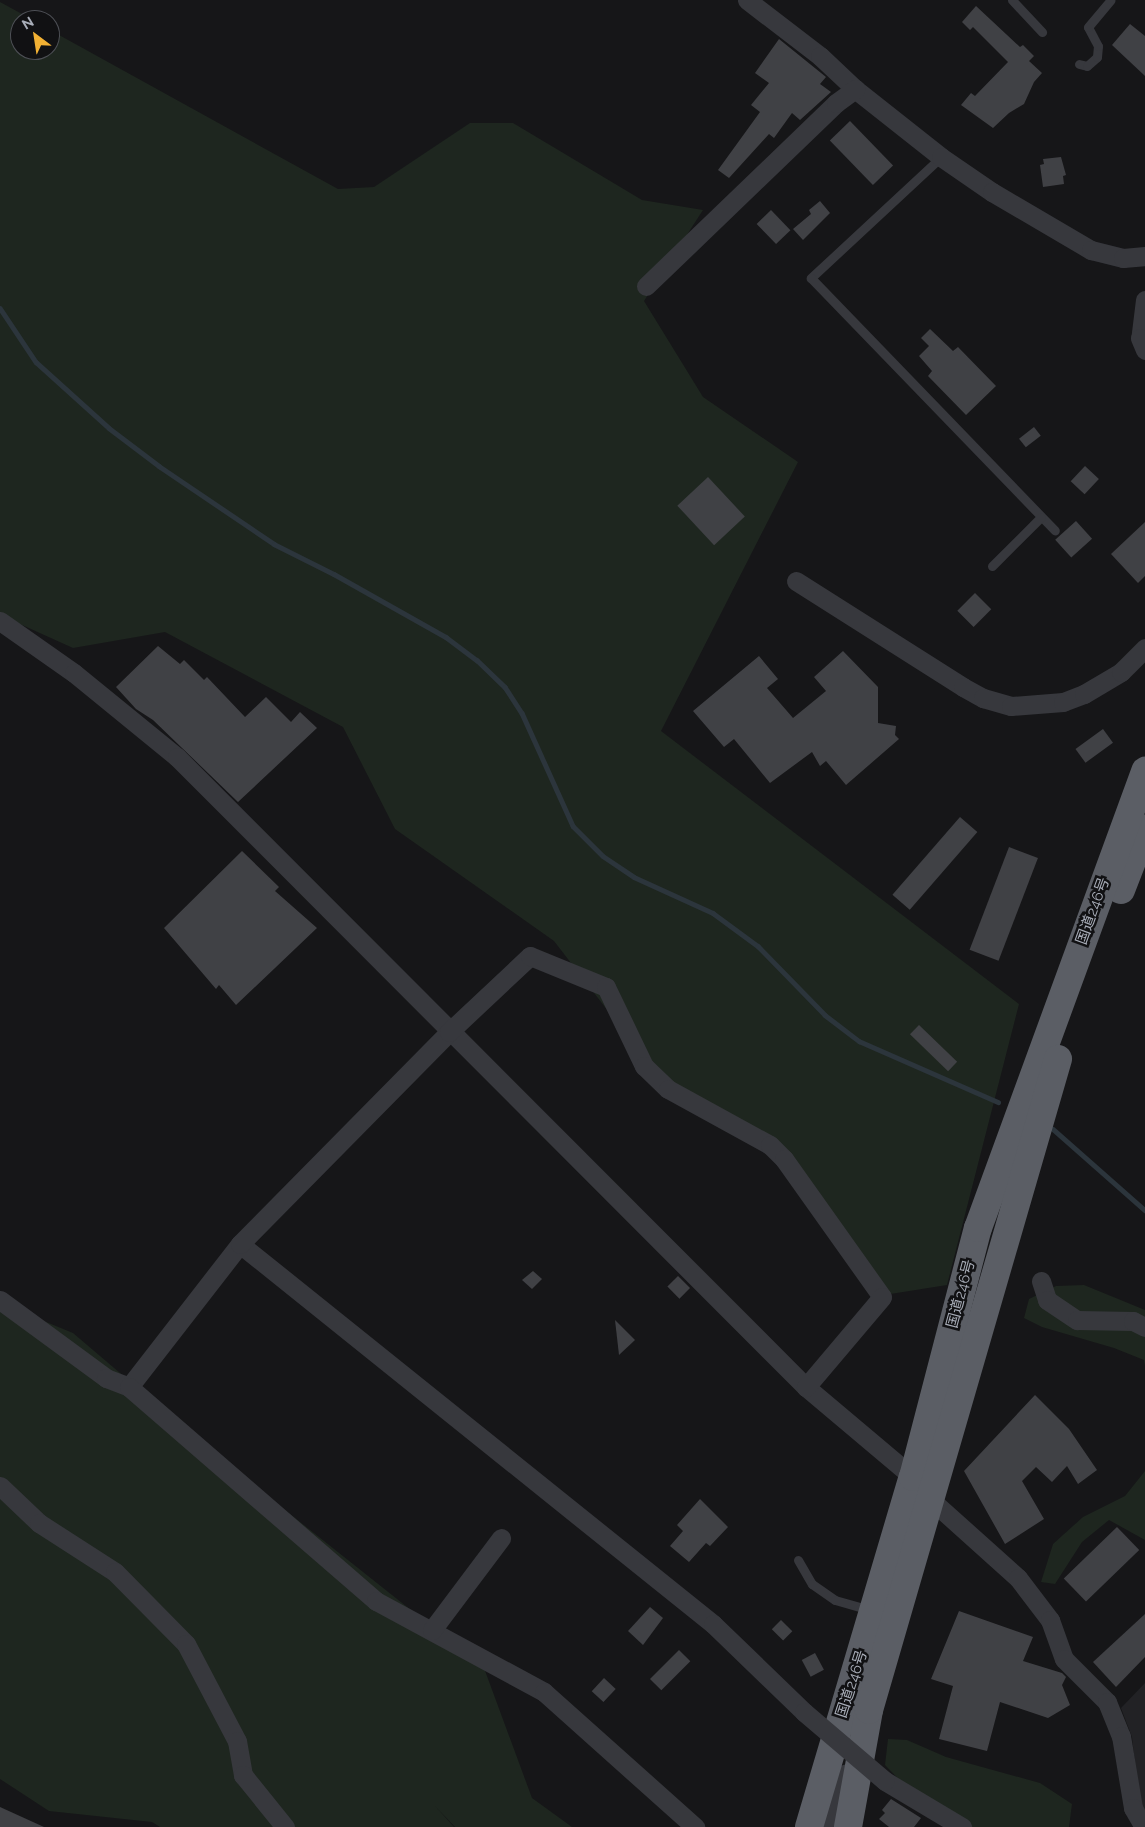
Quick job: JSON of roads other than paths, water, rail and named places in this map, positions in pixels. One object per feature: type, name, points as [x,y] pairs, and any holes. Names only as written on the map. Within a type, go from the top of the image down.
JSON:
[{"type":"highway","name":"国道246号","points":[[809,1827],[841,1717],[875,1611],[913,1477],[978,1228],[1145,771]]},
{"type":"highway","name":"国道246号","points":[[848,1827],[870,1710],[1056,1062],[1145,828]]},
{"type":"street","points":[[747,0],[820,56],[855,89],[941,157],[1059,234],[1091,250],[1123,258],[1145,256]]},
{"type":"street","points":[[646,286],[836,102],[855,89]]},
{"type":"street","points":[[1145,300],[1140,338],[1145,350]]},
{"type":"street","points":[[796,581],[963,688],[983,698],[1011,706],[1063,702],[1084,694],[1121,672],[1145,648]]},
{"type":"street","points":[[0,620],[74,673],[176,757],[806,1387],[913,1477],[930,1499],[1032,1592],[1050,1620],[1064,1659],[1107,1702],[1121,1736],[1133,1808],[1144,1827]]},
{"type":"street","points":[[129,1387],[240,1244],[449,1032],[530,956],[606,987],[644,1066],[668,1089],[770,1145],[784,1159],[882,1297],[806,1387]]},
{"type":"street","points":[[240,1244],[713,1624],[804,1712],[885,1781],[962,1827]]},
{"type":"street","points":[[1041,1281],[1047,1300],[1077,1320],[1133,1321],[1145,1327]]},
{"type":"street","points":[[0,1300],[106,1378],[129,1387],[376,1601],[544,1692],[695,1827]]},
{"type":"street","points":[[0,1486],[39,1522],[115,1572],[186,1644],[237,1741],[243,1775],[285,1827]]},
{"type":"street","points":[[432,1630],[501,1538]]},
{"type":"street","points":[[832,1827],[870,1710]]},
{"type":"street","points":[[818,1827],[841,1717]]},
{"type":"lane","points":[[1012,0],[1042,32]]},
{"type":"lane","points":[[1079,64],[1090,65],[1097,57],[1098,46],[1088,27],[1111,0]]},
{"type":"lane","points":[[941,157],[812,278],[1055,531]]},
{"type":"lane","points":[[992,566],[1041,517]]},
{"type":"lane","points":[[798,1560],[812,1584],[835,1600],[875,1611]]},
{"type":"waterway","points":[[0,308],[36,362],[109,428],[159,466],[274,544],[334,574],[446,637],[477,660],[505,687],[522,713],[573,826],[603,856],[634,877],[713,913],[758,946],[825,1015],[859,1041],[998,1102]]},
{"type":"waterway","points":[[1053,1129],[1145,1210]]}]
